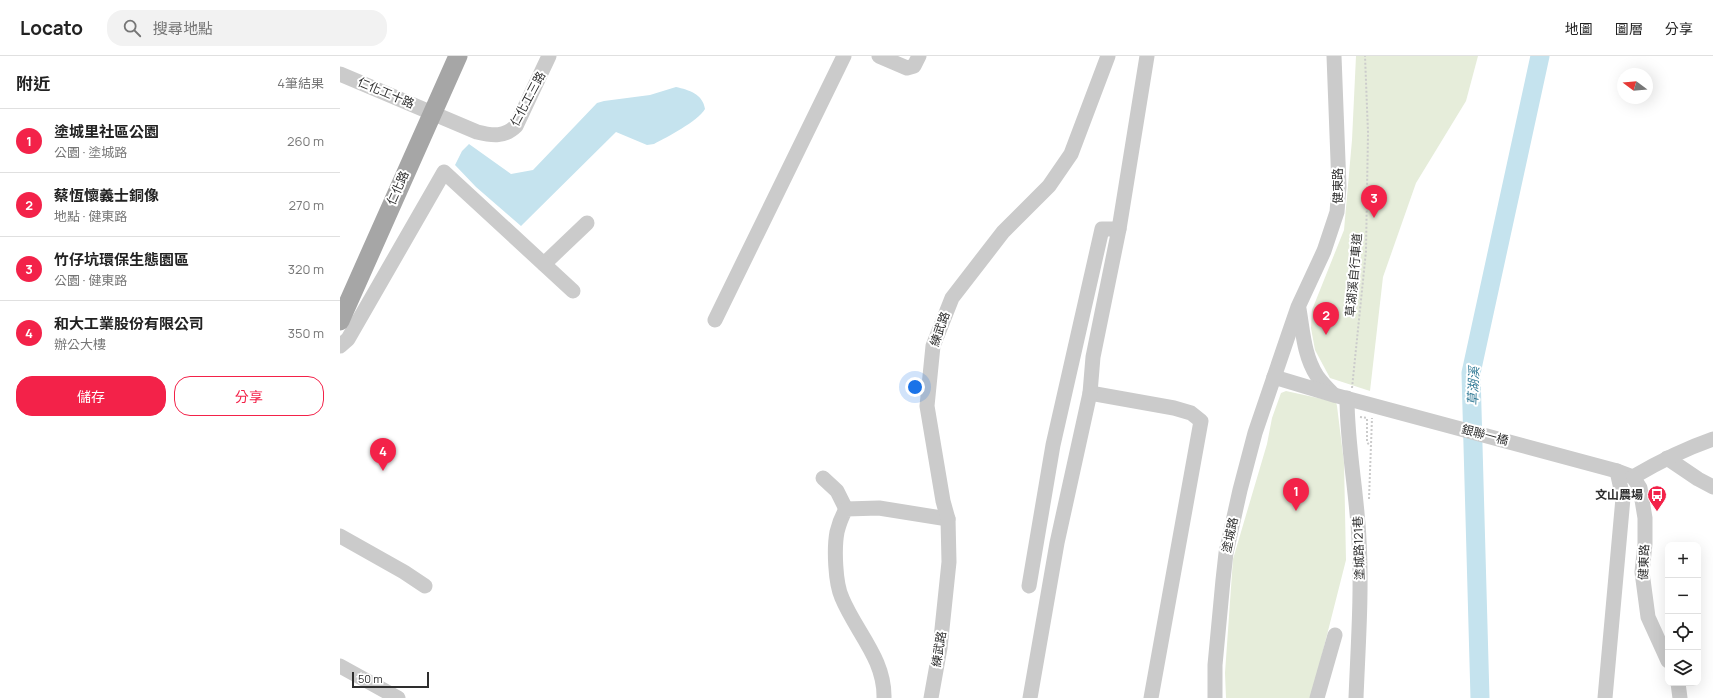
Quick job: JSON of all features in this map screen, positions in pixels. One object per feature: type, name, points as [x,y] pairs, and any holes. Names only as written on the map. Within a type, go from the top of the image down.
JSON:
[{"type":"main road","name":"仁化路","points":[[340,321],[458,56]]},
{"type":"street","name":"仁化工三路","points":[[432,112],[478,132],[494,136],[505,134],[516,126],[549,56]]},
{"type":"street","points":[[715,320],[844,56]]},
{"type":"street","points":[[879,56],[907,68],[914,66],[919,56]]},
{"type":"street","name":"練武路","points":[[931,698],[940,648],[949,562],[948,519],[943,500],[927,406],[933,346],[952,298],[1003,232],[1048,186],[1071,154],[1108,56]]},
{"type":"street","points":[[1030,698],[1057,543],[1090,393],[1093,357],[1119,229],[1147,56]]},
{"type":"street","name":"健東路","points":[[1274,377],[1298,307],[1324,251],[1337,212],[1339,187],[1334,56]]},
{"type":"street","name":"仁化工十路","points":[[340,74],[432,112]]},
{"type":"street","points":[[340,346],[348,339],[444,172],[573,291]]},
{"type":"street","points":[[544,264],[587,223]]},
{"type":"street","points":[[1029,586],[1053,445],[1102,229],[1119,229]]},
{"type":"street","points":[[1298,307],[1303,339],[1309,360],[1318,376],[1346,398]]},
{"type":"street","points":[[1274,377],[1346,398]]},
{"type":"street","name":"塗城路","points":[[1215,698],[1215,665],[1226,553],[1255,433],[1274,377]]},
{"type":"street","points":[[1090,393],[1174,408],[1191,413],[1201,421],[1151,698]]},
{"type":"street","name":"銀聯一橋","points":[[1346,398],[1617,471]]},
{"type":"street","name":"塗城路121巷","points":[[1346,398],[1349,442],[1356,500],[1360,563],[1356,698]]},
{"type":"street","points":[[1617,471],[1633,477],[1655,463],[1684,449],[1713,439]]},
{"type":"street","points":[[1667,458],[1698,479],[1713,487]]},
{"type":"street","points":[[1606,698],[1623,498],[1617,471]]},
{"type":"street","name":"健東路","points":[[1633,477],[1640,488],[1645,518],[1645,544],[1642,572],[1648,617],[1665,654]]},
{"type":"street","points":[[823,478],[836,491],[846,509]]},
{"type":"street","points":[[846,509],[879,508],[948,519]]},
{"type":"street","points":[[846,509],[837,532],[836,543],[837,576],[841,598],[876,658],[884,698]]},
{"type":"street","points":[[341,537],[404,572],[425,586]]},
{"type":"street","points":[[1317,698],[1335,635]]},
{"type":"street","points":[[340,666],[398,698]]},
{"type":"street","points":[[1678,686],[1680,698]]},
{"type":"path","name":"草湖溪自行車道","points":[[1346,398],[1366,251],[1368,133],[1365,56]]},
{"type":"path","points":[[1367,418],[1366,442],[1370,446]]},
{"type":"green space","points":[[1356,56],[1478,56],[1466,101],[1416,183],[1383,277],[1370,391],[1330,378],[1315,350],[1311,328],[1312,310],[1344,230],[1352,140]]},
{"type":"green space","points":[[1286,391],[1336,402],[1344,463],[1346,560],[1311,698],[1226,698],[1225,673],[1233,559],[1267,444],[1272,418],[1281,393]]},
{"type":"water","points":[[676,87],[690,91],[698,96],[704,104],[705,109],[701,114],[681,129],[654,144],[647,145],[616,132],[521,226],[476,187],[455,165],[462,151],[469,144],[511,174],[533,170],[597,103],[650,95]]},
{"type":"waterway","name":"草湖溪","points":[[1480,698],[1471,373],[1540,56]]},
{"type":"place","name":"竹仔坑環保生態園區","points":[[1374,218]]},
{"type":"place","name":"蔡恆懷義士銅像","points":[[1326,335]]},
{"type":"place","name":"和大工業股份有限公司","points":[[383,471]]},
{"type":"place","name":"塗城里社區公園","points":[[1296,511]]},
{"type":"place","name":"文山農場","points":[[1657,512]]}]
